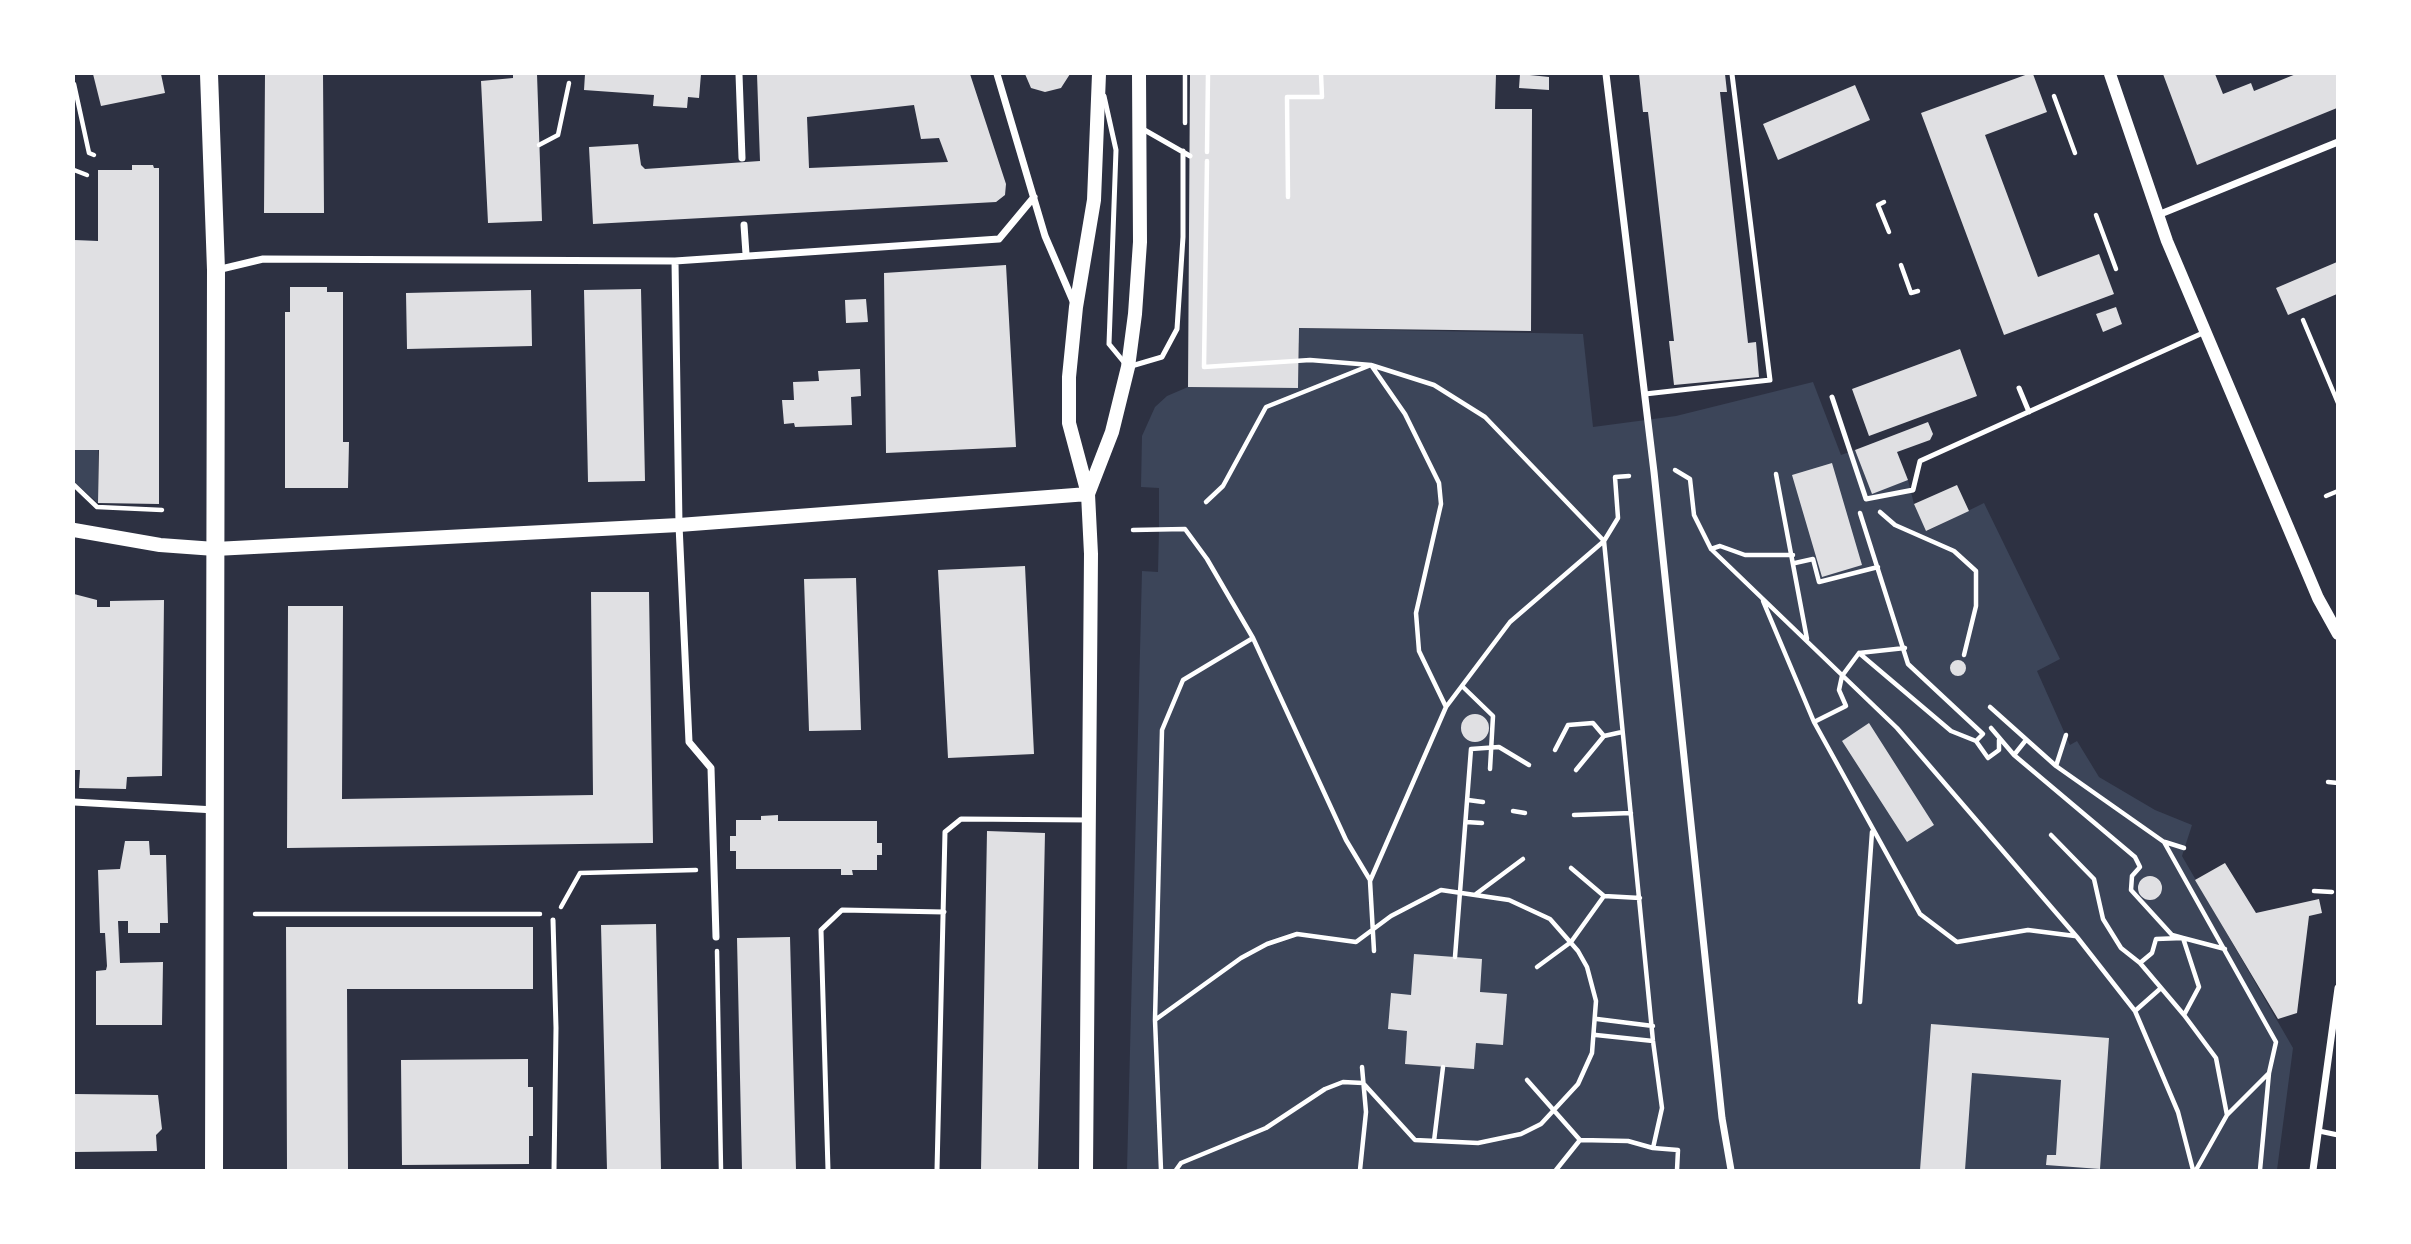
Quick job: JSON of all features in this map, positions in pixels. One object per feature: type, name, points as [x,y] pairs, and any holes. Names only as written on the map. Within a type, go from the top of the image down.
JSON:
[{"type":"main road","points":[[209,74],[216,270],[214,1171]]},
{"type":"main road","points":[[1086,1171],[1092,580],[1088,494],[1069,423],[1069,377],[1076,307],[1094,200],[1099,74]]},
{"type":"main road","points":[[1088,494],[1112,432],[1128,367],[1135,314],[1140,242],[1139,74]]},
{"type":"main road","points":[[74,530],[160,545],[215,549],[679,525],[1088,494]]},
{"type":"street","points":[[739,74],[742,158]]},
{"type":"street","points":[[997,74],[1045,236],[1076,307]]},
{"type":"street","points":[[1606,74],[1645,394],[1720,1104],[1731,1171]]},
{"type":"street","points":[[2110,74],[2158,215],[2205,332],[2318,598],[2337,634]]},
{"type":"street","points":[[2158,215],[2337,142]]},
{"type":"street","points":[[216,270],[263,259],[674,261],[746,254],[999,239],[1034,197]]},
{"type":"street","points":[[744,225],[746,254]]},
{"type":"street","points":[[674,261],[679,525],[689,742],[711,768],[716,937]]},
{"type":"street","points":[[74,802],[215,810]]},
{"type":"street","points":[[2313,1171],[2337,988]]},
{"type":"lane","points":[[1099,74],[1116,150],[1109,344],[1128,367],[1162,357],[1177,329],[1184,237],[1183,151]]},
{"type":"lane","points":[[1645,394],[1770,380],[1732,74]]},
{"type":"lane","points":[[1140,128],[1190,156]]},
{"type":"lane","points":[[1832,397],[1866,499],[1913,490],[1920,461],[2205,332]]},
{"type":"lane","points":[[2019,388],[2029,412]]},
{"type":"lane","points":[[937,1171],[945,832],[961,819],[1090,820]]},
{"type":"lane","points":[[828,1171],[821,930],[842,911],[944,912]]},
{"type":"lane","points":[[553,920],[556,1028],[554,1171]]},
{"type":"lane","points":[[2319,1131],[2337,1135]]},
{"type":"path","points":[[1185,74],[1185,123]]},
{"type":"path","points":[[1208,74],[1204,367],[1310,360],[1371,365],[1434,385],[1485,417],[1604,541],[1653,1041],[1662,1108],[1653,1148]]},
{"type":"path","points":[[1288,197],[1287,97],[1322,97],[1321,74]]},
{"type":"path","points":[[540,145],[558,135],[569,83]]},
{"type":"path","points":[[74,84],[89,153],[94,155]]},
{"type":"path","points":[[2054,96],[2076,153]]},
{"type":"path","points":[[74,170],[87,175]]},
{"type":"path","points":[[1884,202],[1878,205],[1889,233]]},
{"type":"path","points":[[2095,215],[2116,269]]},
{"type":"path","points":[[1901,265],[1911,293],[1918,291]]},
{"type":"path","points":[[2304,320],[2337,403]]},
{"type":"path","points":[[1206,502],[1223,486],[1266,407],[1371,365]]},
{"type":"path","points":[[1371,365],[1405,414],[1439,484],[1441,504],[1416,613],[1419,651],[1446,707]]},
{"type":"path","points":[[1675,470],[1690,479],[1694,515],[1711,549],[1808,639],[1842,676],[1897,728],[2077,937],[2135,1011],[2178,1112],[2195,1171]]},
{"type":"path","points":[[1776,474],[1808,639]]},
{"type":"path","points":[[1370,881],[1446,707],[1510,622],[1604,541],[1618,518],[1615,477],[1629,475]]},
{"type":"path","points":[[74,485],[97,507],[162,510]]},
{"type":"path","points":[[2326,496],[2337,491]]},
{"type":"path","points":[[1964,655],[1976,606],[1976,571],[1954,551],[1895,525],[1866,499],[1856,502],[1908,664],[1983,733],[1976,741]]},
{"type":"path","points":[[1133,530],[1185,529],[1253,638],[1346,839],[1370,881],[1374,951]]},
{"type":"path","points":[[1711,549],[1720,546],[1745,555],[1793,555]]},
{"type":"path","points":[[1795,563],[1813,559],[1819,582],[1878,567]]},
{"type":"path","points":[[1762,597],[1814,722],[1920,914],[1956,942],[2028,930],[2077,937]]},
{"type":"path","points":[[1161,1171],[1155,1020],[1162,730],[1183,680],[1253,638]]},
{"type":"path","points":[[1814,722],[1846,706],[1839,690],[1842,676],[1859,653],[1905,648]]},
{"type":"path","points":[[1859,653],[1951,732],[1976,741],[1988,758],[1999,750],[1999,739]]},
{"type":"path","points":[[1462,686],[1493,716],[1490,769]]},
{"type":"path","points":[[1990,707],[2056,766],[2164,842],[2184,848]]},
{"type":"path","points":[[1555,750],[1568,725],[1592,723],[1604,736]]},
{"type":"path","points":[[1991,728],[2014,755],[2136,857],[2140,867],[2132,876],[2131,890],[2172,935],[2225,949]]},
{"type":"path","points":[[1576,770],[1604,736],[1622,732]]},
{"type":"path","points":[[2056,766],[2066,735]]},
{"type":"path","points":[[2014,755],[2026,740]]},
{"type":"path","points":[[1455,957],[1471,749],[1499,747],[1529,765]]},
{"type":"path","points":[[2328,782],[2337,783]]},
{"type":"path","points":[[1468,800],[1483,802]]},
{"type":"path","points":[[1513,811],[1525,813]]},
{"type":"path","points":[[1574,815],[1631,813]]},
{"type":"path","points":[[1466,822],[1482,823]]},
{"type":"path","points":[[1860,1002],[1872,831]]},
{"type":"path","points":[[2051,835],[2094,879],[2103,919],[2120,948],[2140,963],[2216,1058],[2227,1115]]},
{"type":"path","points":[[2164,842],[2276,1042],[2269,1073],[2260,1171]]},
{"type":"path","points":[[1476,895],[1486,883],[1523,859]]},
{"type":"path","points":[[1571,868],[1604,895],[1641,898]]},
{"type":"path","points":[[254,914],[538,912],[553,920],[580,873],[715,869]]},
{"type":"path","points":[[1155,1020],[1241,958],[1267,944],[1297,934],[1356,942],[1391,916],[1441,890],[1530,908],[1550,919],[1572,942],[1592,983],[1597,1019],[1596,1035],[1586,1069],[1567,1098],[1541,1124],[1499,1141],[1478,1143],[1415,1140],[1363,1083],[1343,1082],[1325,1090],[1266,1128],[1181,1163],[1175,1171]]},
{"type":"path","points":[[2314,891],[2332,892]]},
{"type":"path","points":[[1537,967],[1572,942],[1604,895]]},
{"type":"path","points":[[716,937],[721,1171]]},
{"type":"path","points":[[2140,963],[2152,953],[2156,939],[2183,938]]},
{"type":"path","points":[[2183,938],[2199,987],[2184,1015]]},
{"type":"path","points":[[2135,1011],[2161,988]]},
{"type":"path","points":[[1597,1019],[1653,1026]]},
{"type":"path","points":[[1596,1035],[1653,1041]]},
{"type":"path","points":[[1360,1171],[1367,1112],[1363,1067]]},
{"type":"path","points":[[1434,1141],[1443,1067]]},
{"type":"path","points":[[2195,1171],[2227,1115],[2269,1073]]},
{"type":"path","points":[[1527,1080],[1580,1140]]},
{"type":"path","points":[[1580,1140],[1628,1141],[1653,1148],[1678,1150],[1677,1171]]},
{"type":"path","points":[[1556,1171],[1580,1140]]},
{"type":"shaded area","points":[[1218,74],[1412,74],[1411,103],[1293,328],[1583,334],[1593,427],[1676,416],[1813,382],[1841,455],[1855,450],[1872,493],[1908,480],[1914,504],[1927,531],[1984,503],[2060,659],[2037,671],[2070,745],[2077,741],[2099,777],[2155,810],[2192,825],[2182,856],[2293,1048],[2277,1170],[1127,1170],[1142,571],[1158,572],[1159,530],[1159,488],[1141,487],[1142,436],[1155,407],[1167,396],[1188,387],[1298,388],[1299,343],[1213,342]]},
{"type":"shaded area","points":[[74,240],[98,241],[98,503],[74,482]]},
{"type":"building","points":[[93,74],[161,74],[165,93],[101,106]]},
{"type":"building","points":[[265,74],[323,74],[324,213],[264,213]]},
{"type":"building","points":[[513,74],[537,74],[542,221],[488,223],[481,81],[513,78]]},
{"type":"building","points":[[585,74],[701,74],[699,98],[688,97],[687,108],[653,106],[654,95],[584,90]]},
{"type":"building","points":[[757,74],[970,74],[1006,184],[1005,195],[996,202],[593,224],[589,147],[638,144],[641,165],[645,169],[760,161]],"holes":[[[914,105],[921,139],[939,138],[948,162],[809,168],[807,117]]]},
{"type":"building","points":[[1025,74],[1070,74],[1061,88],[1045,92],[1031,88]]},
{"type":"building","points":[[1190,74],[1496,74],[1495,109],[1532,109],[1531,331],[1299,328],[1298,388],[1188,387]]},
{"type":"building","points":[[1520,74],[1549,77],[1549,90],[1519,88]]},
{"type":"building","points":[[1639,74],[1725,74],[1727,92],[1720,92],[1748,343],[1756,342],[1759,377],[1674,385],[1669,341],[1674,341],[1648,112],[1643,112]]},
{"type":"building","points":[[2033,74],[2047,112],[1985,135],[2038,277],[2099,254],[2114,294],[2004,335],[1921,113]]},
{"type":"building","points":[[2163,74],[2215,74],[2223,94],[2251,83],[2254,91],[2296,74],[2337,74],[2337,108],[2197,165]]},
{"type":"building","points":[[1855,85],[1870,120],[1778,160],[1763,124]]},
{"type":"building","points":[[132,165],[153,165],[154,168],[159,168],[159,504],[98,503],[99,450],[74,450],[74,240],[98,241],[98,170],[132,170]]},
{"type":"building","points":[[2337,262],[2337,294],[2288,315],[2276,288]]},
{"type":"building","points":[[1006,265],[1016,447],[886,453],[884,273]]},
{"type":"building","points":[[290,287],[327,287],[327,292],[343,292],[343,442],[349,442],[348,488],[285,488],[285,312],[290,312]]},
{"type":"building","points":[[641,289],[645,481],[588,482],[584,290]]},
{"type":"building","points":[[531,290],[532,346],[407,349],[406,293]]},
{"type":"building","points":[[866,299],[868,322],[846,323],[845,300]]},
{"type":"building","points":[[2116,307],[2122,324],[2103,332],[2096,314]]},
{"type":"building","points":[[1960,349],[1977,396],[1869,436],[1852,389]]},
{"type":"building","points":[[860,369],[861,396],[851,397],[852,425],[795,427],[794,423],[784,424],[782,400],[794,400],[793,382],[819,381],[818,371]]},
{"type":"building","points":[[1928,422],[1933,434],[1930,440],[1897,452],[1908,480],[1872,494],[1855,450]]},
{"type":"building","points":[[1832,463],[1862,565],[1822,577],[1792,475]]},
{"type":"building","points":[[1957,485],[1969,511],[1926,531],[1914,504]]},
{"type":"building","points":[[1025,566],[1034,754],[948,758],[938,570]]},
{"type":"building","points":[[856,578],[861,730],[809,731],[804,579]]},
{"type":"building","points":[[591,592],[649,592],[653,843],[287,848],[288,606],[343,606],[342,799],[593,795]]},
{"type":"building","points":[[74,594],[97,600],[97,607],[110,607],[110,601],[164,600],[162,776],[127,777],[126,789],[79,788],[80,770],[74,770]]},
{"type":"building","points":[[1955,660],[1961,660],[1966,668],[1964,674],[1955,676],[1950,671],[1950,665]]},
{"type":"building","points":[[1475,714],[1485,718],[1489,728],[1485,738],[1475,742],[1465,738],[1461,728],[1465,718]]},
{"type":"building","points":[[1869,723],[1934,825],[1907,842],[1842,741]]},
{"type":"building","points":[[778,815],[778,821],[877,821],[877,843],[882,843],[882,855],[877,855],[877,870],[852,870],[853,875],[841,875],[841,869],[736,869],[736,851],[730,851],[730,836],[736,836],[736,820],[761,820],[761,816]]},
{"type":"building","points":[[987,831],[1045,833],[1038,1170],[981,1170]]},
{"type":"building","points":[[125,841],[149,841],[150,855],[166,855],[168,923],[160,923],[160,933],[128,933],[128,921],[118,921],[120,963],[163,962],[162,1025],[96,1025],[96,971],[106,970],[107,966],[105,933],[100,933],[98,870],[120,869]]},
{"type":"building","points":[[2225,863],[2256,913],[2319,899],[2322,913],[2309,916],[2297,1013],[2278,1019],[2195,880]]},
{"type":"building","points":[[2145,876],[2155,876],[2162,883],[2162,893],[2155,900],[2145,900],[2138,893],[2138,883]]},
{"type":"building","points":[[656,924],[661,1170],[607,1170],[601,925]]},
{"type":"building","points":[[286,927],[533,927],[533,989],[347,989],[348,1170],[287,1170]]},
{"type":"building","points":[[790,937],[796,1170],[742,1170],[737,938]]},
{"type":"building","points":[[1414,954],[1482,959],[1480,992],[1507,994],[1503,1045],[1476,1043],[1474,1069],[1405,1064],[1407,1031],[1388,1029],[1391,993],[1411,995]]},
{"type":"building","points":[[1931,1024],[2109,1038],[2100,1169],[2046,1165],[2047,1155],[2056,1155],[2061,1080],[1972,1073],[1965,1170],[1920,1170]]},
{"type":"building","points":[[528,1059],[528,1087],[533,1087],[533,1136],[529,1136],[529,1164],[402,1165],[401,1060]]},
{"type":"building","points":[[74,1094],[158,1095],[162,1129],[156,1135],[157,1151],[74,1152]]}]
